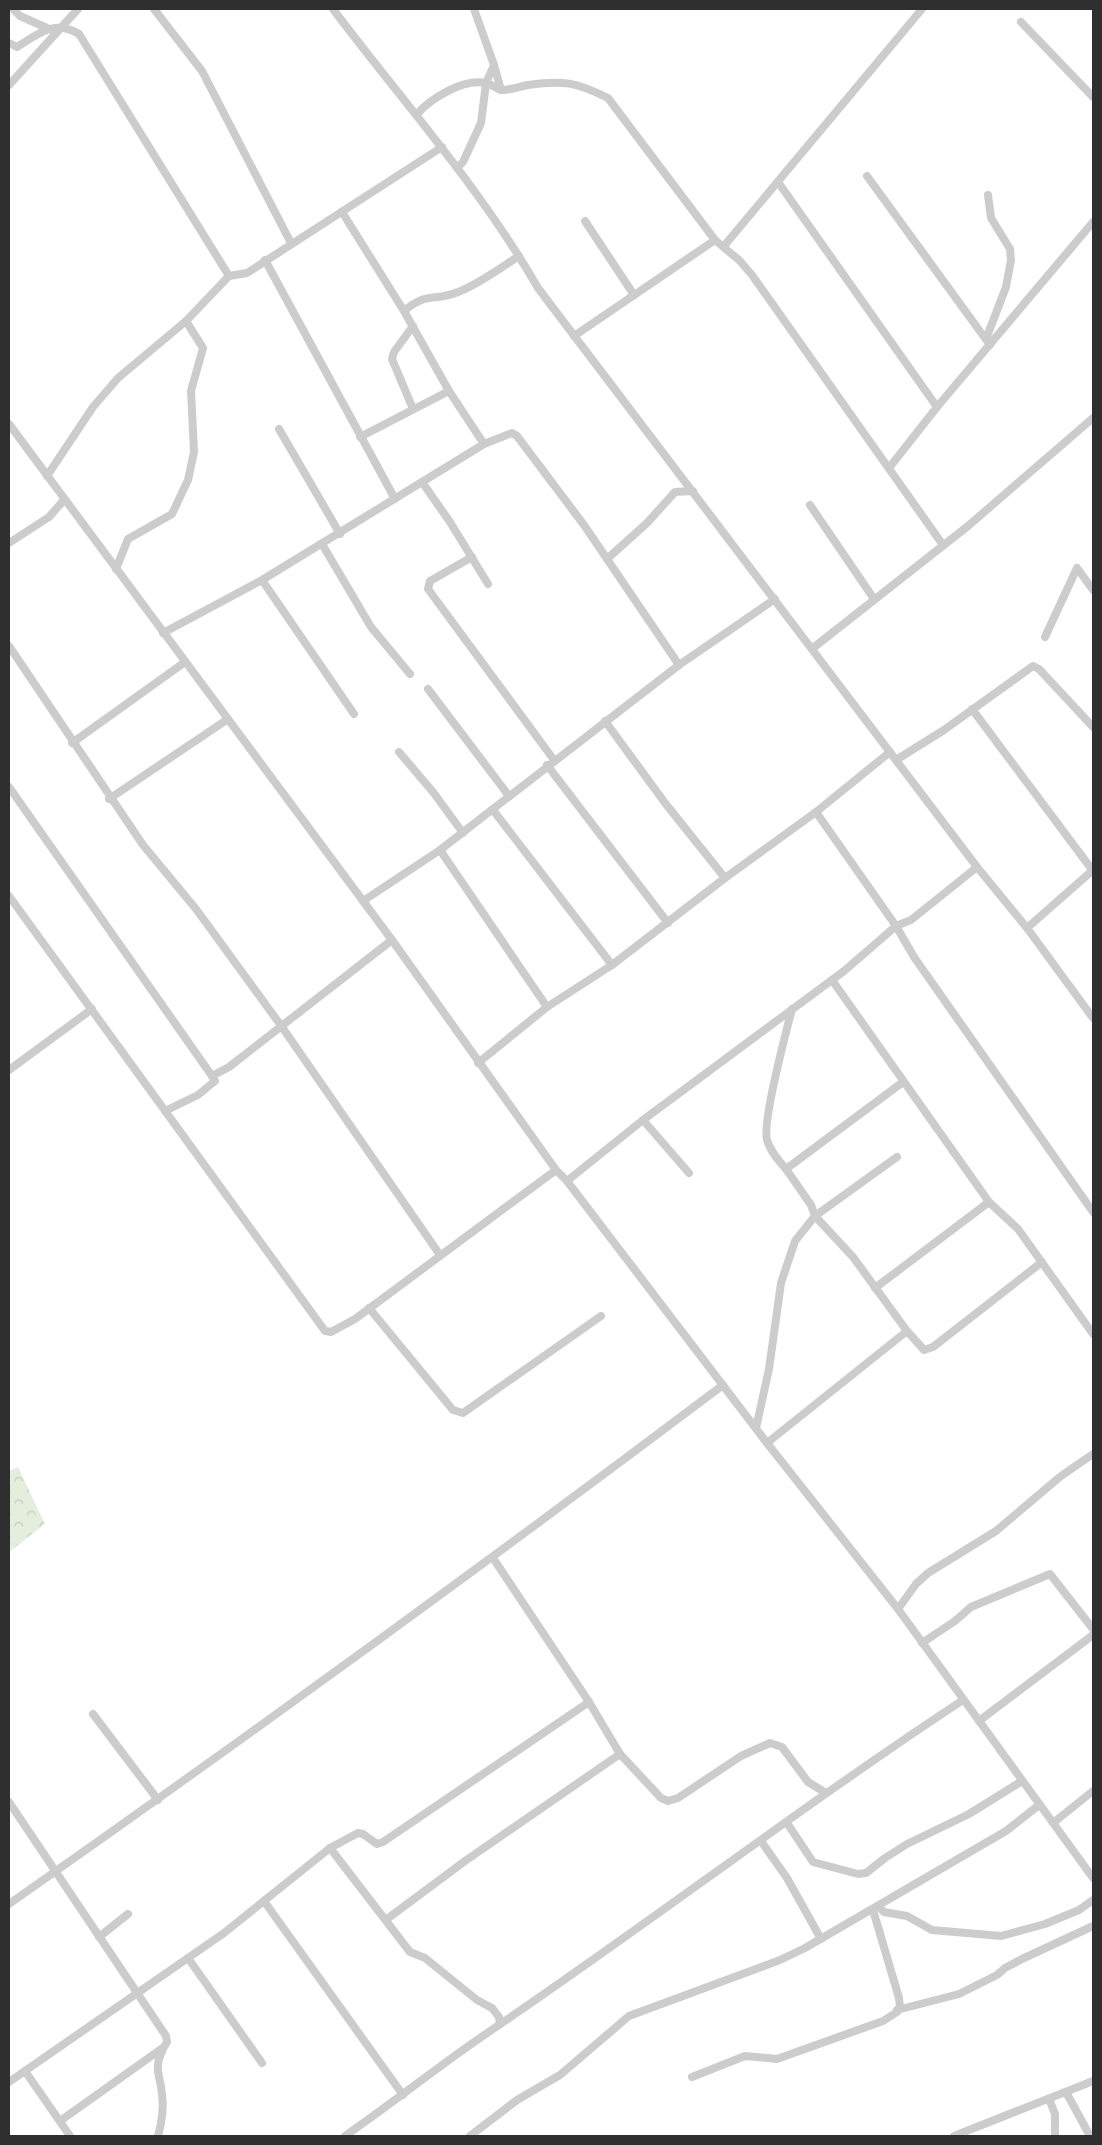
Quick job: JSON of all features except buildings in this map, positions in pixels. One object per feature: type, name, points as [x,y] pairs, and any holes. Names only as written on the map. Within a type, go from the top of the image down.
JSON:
[{"type":"street","points":[[13,9],[20,16],[46,28],[60,27],[79,34],[229,276]]},
{"type":"street","points":[[9,85],[78,9]]},
{"type":"street","points":[[154,9],[202,70],[291,243]]},
{"type":"street","points":[[333,9],[376,67],[442,147],[519,256],[538,288],[574,336],[813,648],[977,867],[1027,928],[1093,1018]]},
{"type":"street","points":[[474,9],[501,90]]},
{"type":"street","points":[[724,246],[922,9]]},
{"type":"street","points":[[1020,22],[1093,97]]},
{"type":"street","points":[[9,43],[17,47],[46,28]]},
{"type":"street","points":[[456,168],[463,162],[481,123],[486,83],[494,65]]},
{"type":"street","points":[[416,115],[431,100],[472,83],[486,83],[501,90],[513,90],[522,86],[559,82],[583,85],[608,98],[715,240],[739,260],[758,283],[943,545]]},
{"type":"street","points":[[47,476],[106,391],[154,346],[186,322],[229,276],[248,273],[291,243],[442,147]]},
{"type":"street","points":[[867,176],[988,342]]},
{"type":"street","points":[[778,182],[937,407]]},
{"type":"street","points":[[988,195],[991,218],[1010,248],[1011,260],[1006,287],[988,342]]},
{"type":"street","points":[[342,212],[404,311],[449,392],[484,444]]},
{"type":"street","points":[[585,221],[634,295]]},
{"type":"street","points":[[889,468],[988,342],[1093,222]]},
{"type":"street","points":[[574,336],[715,240]]},
{"type":"street","points":[[404,311],[422,298],[446,296],[460,292],[519,256]]},
{"type":"street","points":[[265,260],[395,499]]},
{"type":"street","points":[[116,569],[123,547],[128,539],[172,514],[193,463],[193,410],[190,398],[203,348],[186,322]]},
{"type":"street","points":[[412,326],[394,352],[392,359],[413,409]]},
{"type":"street","points":[[360,437],[449,392]]},
{"type":"street","points":[[813,648],[943,545],[1093,418]]},
{"type":"street","points":[[9,424],[392,940],[556,1170],[567,1181],[766,1443],[898,1609],[1093,1878]]},
{"type":"street","points":[[280,429],[340,534]]},
{"type":"street","points":[[163,633],[262,580],[340,534],[484,444],[508,433],[515,433],[607,559],[679,665]]},
{"type":"street","points":[[422,482],[488,584]]},
{"type":"street","points":[[607,559],[647,523],[675,492],[693,491]]},
{"type":"street","points":[[9,543],[49,517],[64,500]]},
{"type":"street","points":[[810,505],[874,599]]},
{"type":"street","points":[[322,544],[371,627],[410,674]]},
{"type":"street","points":[[472,557],[430,581],[428,589],[554,760]]},
{"type":"street","points":[[1045,637],[1077,568],[1093,590]]},
{"type":"street","points":[[262,580],[354,714]]},
{"type":"street","points":[[363,901],[440,850],[493,810],[547,765],[679,665],[775,599]]},
{"type":"street","points":[[9,646],[72,743],[142,845],[196,909],[282,1027],[440,1255]]},
{"type":"street","points":[[72,743],[185,662]]},
{"type":"street","points":[[896,760],[944,730],[1029,667],[1036,666],[1093,728]]},
{"type":"street","points":[[428,689],[509,796]]},
{"type":"street","points":[[972,709],[1093,870],[1027,928]]},
{"type":"street","points":[[110,798],[228,719]]},
{"type":"street","points":[[605,721],[665,802],[725,878]]},
{"type":"street","points":[[399,752],[433,792],[463,833]]},
{"type":"street","points":[[478,1063],[547,1007],[612,965],[725,878],[816,812],[890,752]]},
{"type":"street","points":[[547,765],[668,922]]},
{"type":"street","points":[[9,787],[215,1081],[207,1088],[165,1111]]},
{"type":"street","points":[[493,810],[612,965]]},
{"type":"street","points":[[816,812],[896,926],[918,965],[1093,1212]]},
{"type":"street","points":[[440,850],[547,1007]]},
{"type":"street","points":[[567,1181],[643,1120],[832,980],[896,926],[911,920],[977,867]]},
{"type":"street","points":[[9,896],[323,1330],[332,1332],[369,1308],[556,1170]]},
{"type":"street","points":[[212,1076],[229,1067],[282,1027],[392,940]]},
{"type":"street","points":[[832,980],[989,1202],[1018,1229],[1093,1334]]},
{"type":"street","points":[[9,1070],[92,1009]]},
{"type":"street","points":[[792,1009],[766,1133],[769,1146],[810,1205],[815,1216],[853,1257],[921,1349],[929,1350],[1042,1262]]},
{"type":"street","points":[[786,1169],[903,1082]]},
{"type":"street","points":[[643,1120],[689,1173]]},
{"type":"street","points":[[756,1428],[769,1369],[781,1283],[795,1241],[815,1216],[897,1157]]},
{"type":"street","points":[[875,1288],[989,1202]]},
{"type":"street","points":[[369,1308],[453,1410],[458,1413],[463,1413],[601,1316]]},
{"type":"street","points":[[766,1443],[907,1331]]},
{"type":"street","points":[[9,1904],[158,1800],[493,1558],[723,1385]]},
{"type":"street","points":[[898,1609],[916,1584],[928,1573],[996,1531],[1061,1476],[1093,1454]]},
{"type":"street","points":[[493,1558],[589,1702],[620,1754],[661,1798],[668,1801],[684,1794],[741,1756],[766,1743],[774,1743],[782,1747],[811,1784],[826,1793]]},
{"type":"street","points":[[922,1643],[956,1621],[971,1607],[1050,1574],[1093,1629]]},
{"type":"street","points":[[979,1721],[1093,1635]]},
{"type":"street","points":[[345,2136],[500,2024],[787,1823],[888,1749],[963,1700]]},
{"type":"street","points":[[9,2082],[188,1958],[330,1848],[358,1833],[364,1834],[377,1844],[391,1838],[589,1702]]},
{"type":"street","points":[[93,1714],[158,1800]]},
{"type":"street","points":[[387,1919],[465,1861],[620,1754]]},
{"type":"street","points":[[787,1823],[813,1862],[858,1874],[866,1873],[885,1858],[969,1814],[1022,1781]]},
{"type":"street","points":[[1052,1822],[1093,1792]]},
{"type":"street","points":[[9,1802],[54,1872],[166,2036],[167,2042],[156,2071],[162,2092],[162,2116],[158,2136]]},
{"type":"street","points":[[470,2136],[516,2100],[560,2075],[584,2056],[610,2030],[629,2016],[780,1960],[821,1940],[1006,1831],[1040,1804]]},
{"type":"street","points":[[761,1841],[787,1878],[821,1940]]},
{"type":"street","points":[[330,1848],[387,1919],[410,1952],[425,1958],[477,2000],[492,2008],[499,2016],[500,2024]]},
{"type":"street","points":[[876,1908],[884,1912],[908,1916],[932,1930],[1001,1936],[1044,1924],[1079,1910],[1093,1900]]},
{"type":"street","points":[[264,1901],[403,2095]]},
{"type":"street","points":[[692,2077],[745,2056],[777,2059],[883,2021],[897,2010],[900,2007],[900,1998],[876,1908]]},
{"type":"street","points":[[99,1937],[128,1914]]},
{"type":"street","points":[[897,2010],[959,1994],[997,1975],[1005,1968],[1022,1959],[1093,1926]]},
{"type":"street","points":[[188,1958],[262,2063]]},
{"type":"street","points":[[60,2121],[164,2047]]},
{"type":"street","points":[[25,2071],[70,2136]]},
{"type":"street","points":[[954,2136],[1093,2082]]},
{"type":"street","points":[[1066,2092],[1090,2136]]},
{"type":"street","points":[[1049,2099],[1055,2114],[1056,2136]]},
{"type":"green space","points":[[18,1467],[45,1524],[9,1552],[9,1471]]}]
